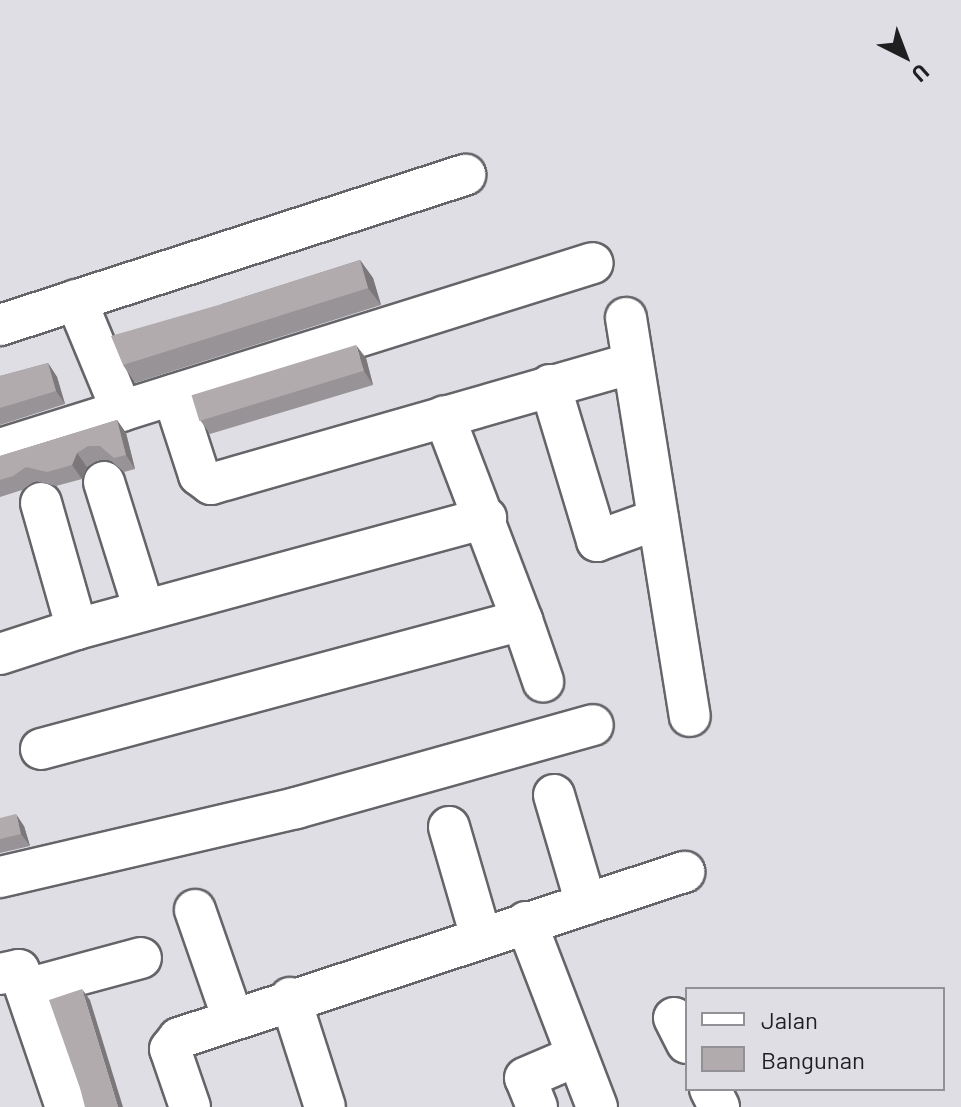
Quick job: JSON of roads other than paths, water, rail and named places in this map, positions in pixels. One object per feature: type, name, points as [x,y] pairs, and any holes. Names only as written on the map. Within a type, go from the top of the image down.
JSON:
[{"type":"street","points":[[0,325],[465,175]]},
{"type":"street","points":[[0,449],[593,263]]},
{"type":"street","points":[[76,300],[122,411]]},
{"type":"street","points":[[626,318],[690,716]]},
{"type":"street","points":[[173,395],[199,475],[211,484],[633,363]]},
{"type":"street","points":[[550,385],[597,541],[658,519]]},
{"type":"street","points":[[444,416],[486,518],[543,681]]},
{"type":"street","points":[[104,482],[144,610]]},
{"type":"street","points":[[41,503],[77,629]]},
{"type":"street","points":[[0,654],[144,610],[486,518]]},
{"type":"street","points":[[41,749],[522,620]]},
{"type":"street","points":[[0,877],[296,808],[593,725]]},
{"type":"street","points":[[554,795],[586,904]]},
{"type":"street","points":[[449,827],[481,937]]},
{"type":"street","points":[[190,1107],[170,1049],[173,1043],[290,998],[684,872]]},
{"type":"street","points":[[195,910],[233,1019]]},
{"type":"street","points":[[526,922],[574,1057],[597,1107]]},
{"type":"street","points":[[66,1107],[13,982],[141,958]]},
{"type":"street","points":[[290,998],[325,1107]]},
{"type":"street","points":[[537,1107],[525,1078],[574,1057]]}]
